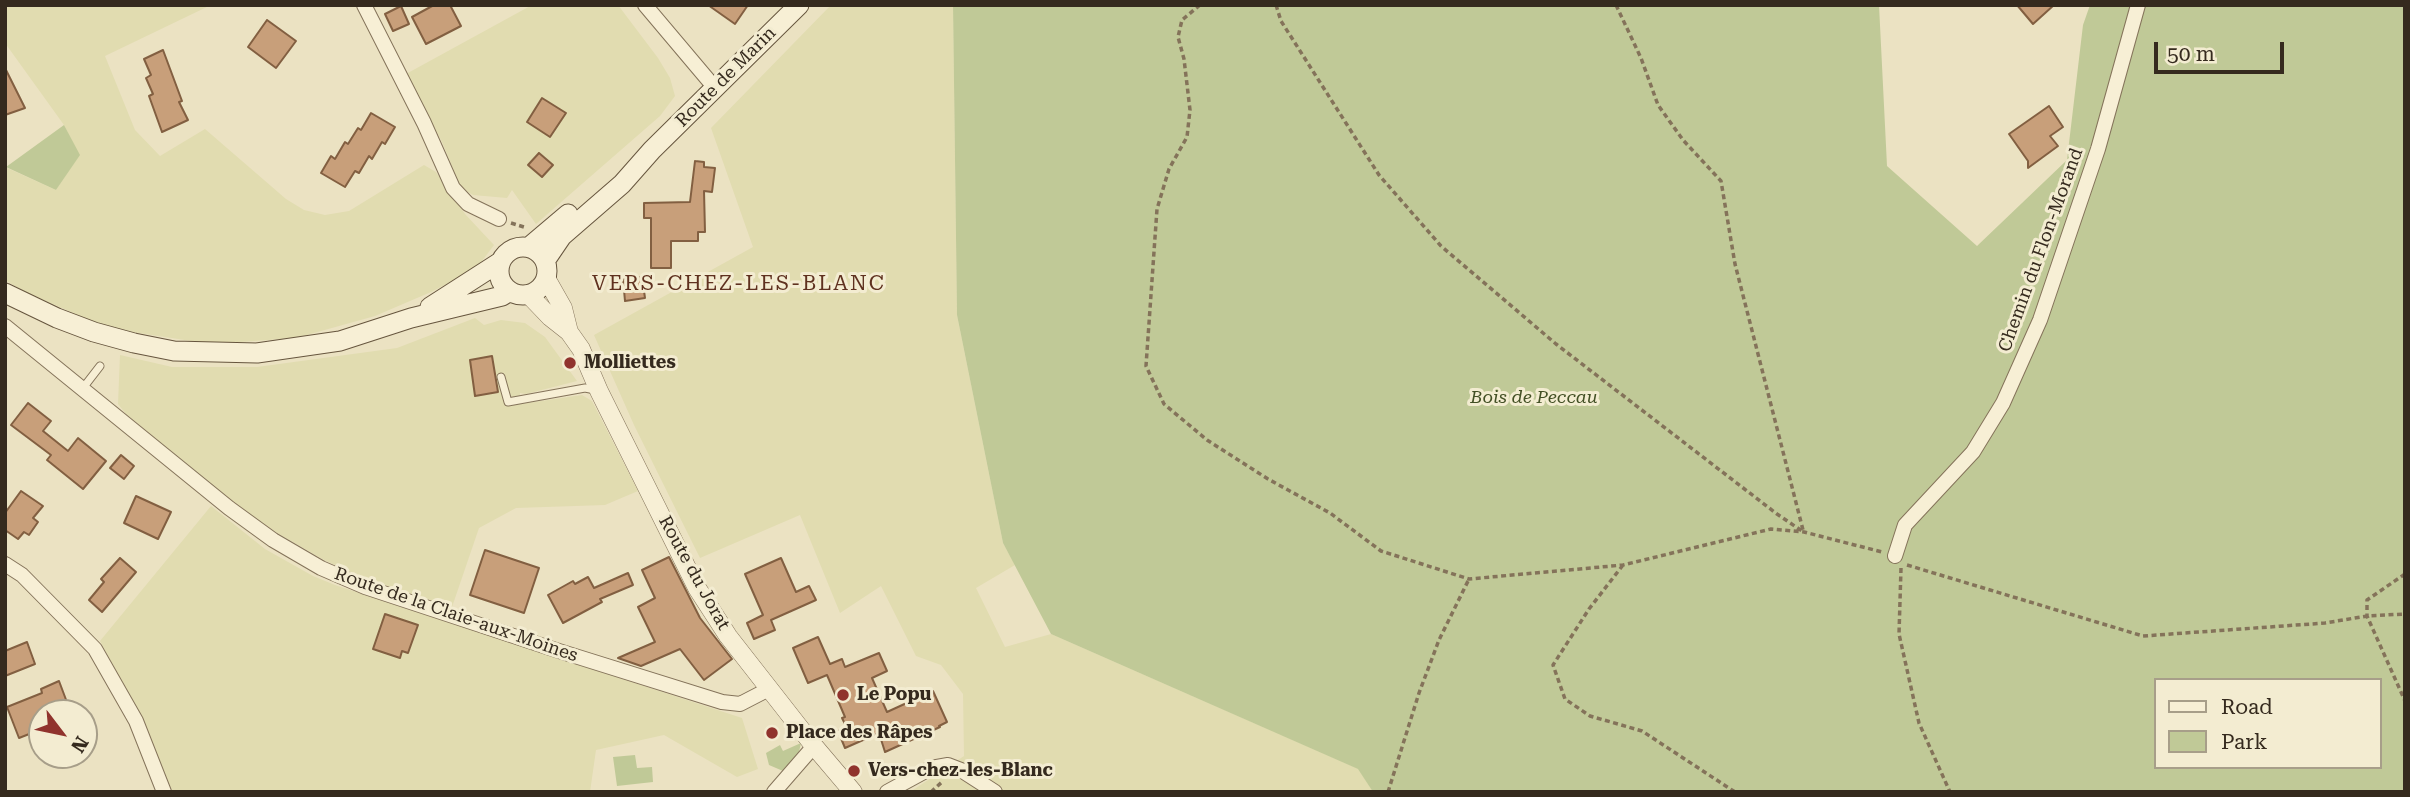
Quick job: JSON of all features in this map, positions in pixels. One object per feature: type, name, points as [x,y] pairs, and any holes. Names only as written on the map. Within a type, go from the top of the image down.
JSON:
[{"type":"main road","name":"Route de Marin","points":[[546,270],[562,236],[622,184],[652,150],[799,5]]},
{"type":"main road","name":"Route de Marin","points":[[529,247],[616,173],[652,150]]},
{"type":"main road","points":[[5,293],[57,318],[134,343],[174,351],[257,353],[340,341],[411,318],[539,289],[546,270],[541,255],[529,247],[515,248],[500,262],[411,318]]},
{"type":"main road","points":[[500,262],[500,278],[519,293]]},
{"type":"street","points":[[645,5],[715,88]]},
{"type":"street","name":"Chemin du Flon-Morand","points":[[1898,559],[1905,525],[1973,452],[2003,403],[2040,320],[2098,149],[2138,5]]},
{"type":"street","points":[[365,6],[425,123],[453,188],[468,204],[499,219]]},
{"type":"street","name":"Route du Jorat","points":[[546,270],[563,308],[569,332]]},
{"type":"street","name":"Route du Jorat","points":[[519,293],[569,332],[581,349],[599,391],[697,588],[728,636],[853,792]]},
{"type":"street","name":"Route de la Claie-aux-Moines","points":[[5,327],[229,508],[273,540],[321,568],[391,596],[722,702],[740,704],[769,689]]},
{"type":"street","points":[[5,564],[22,575],[95,649],[136,721],[164,792]]},
{"type":"street","points":[[5,582],[22,575]]},
{"type":"street","points":[[774,792],[814,746]]},
{"type":"street","points":[[887,792],[931,768],[948,765],[961,770],[995,792]]},
{"type":"lane","points":[[83,388],[100,366]]},
{"type":"lane","points":[[501,377],[508,401],[586,388],[599,391]]},
{"type":"path","points":[[1200,5],[1182,20],[1178,37],[1184,59],[1190,110],[1187,137],[1169,169],[1157,209],[1146,366],[1164,404],[1207,440],[1268,479],[1330,513],[1381,551],[1469,579],[1623,565],[1771,529],[1804,532],[1898,559],[2143,636],[2325,623],[2367,616],[2405,614]]},
{"type":"path","points":[[1276,5],[1280,21],[1379,175],[1441,246],[1556,344],[1804,532]]},
{"type":"path","points":[[1616,5],[1641,58],[1658,105],[1683,140],[1721,181],[1735,264],[1804,532]]},
{"type":"path","points":[[1898,559],[1899,634],[1919,723],[1950,792]]},
{"type":"path","points":[[1623,565],[1589,609],[1553,665],[1565,699],[1590,716],[1642,731],[1735,792]]},
{"type":"path","points":[[2405,574],[2367,600],[2367,616],[2405,701]]},
{"type":"path","points":[[1388,792],[1431,661],[1469,579]]},
{"type":"path","points":[[931,792],[944,780]]},
{"type":"shaded area","points":[[5,5],[211,5],[105,56],[135,130],[160,156],[205,129],[286,199],[304,210],[325,215],[349,211],[424,165],[436,172],[465,214],[494,245],[476,269],[431,292],[375,316],[296,338],[211,344],[132,332],[96,323],[25,292],[5,280],[5,167],[56,190],[79,155],[64,125],[5,43]]},
{"type":"shaded area","points":[[532,5],[618,5],[658,58],[670,78],[675,96],[660,116],[536,224],[512,190],[507,198],[473,195],[461,188],[442,142],[406,74]]},
{"type":"shaded area","points":[[831,5],[953,5],[957,315],[1003,543],[1015,565],[976,588],[1005,647],[1051,634],[1359,769],[1373,792],[910,792],[964,756],[963,694],[941,665],[916,656],[881,586],[840,613],[800,515],[700,558],[634,425],[594,335],[753,247],[711,128]]},
{"type":"shaded area","points":[[475,318],[484,325],[501,320],[525,323],[545,337],[577,381],[526,394],[520,393],[520,404],[582,395],[592,401],[638,491],[605,505],[516,508],[479,528],[452,607],[366,579],[324,560],[277,533],[233,502],[126,414],[118,404],[120,355],[172,367],[257,367],[397,348]]},
{"type":"shaded area","points":[[211,506],[265,549],[335,585],[742,718],[758,769],[737,777],[664,735],[596,750],[590,792],[171,792],[141,718],[100,641]]},
{"type":"green space","name":"Bois de Peccau","points":[[953,5],[1879,5],[1887,166],[1977,246],[2067,160],[2083,25],[2090,5],[2405,5],[2405,792],[1373,792],[1358,769],[1051,634],[1003,543],[957,315]]},
{"type":"green space","points":[[64,125],[80,155],[56,190],[6,167]]},
{"type":"green space","points":[[801,743],[799,752],[783,771],[769,765],[766,753],[780,745],[783,751]]},
{"type":"green space","points":[[635,755],[637,768],[652,767],[653,782],[617,786],[613,757]]},
{"type":"building","points":[[434,5],[450,5],[461,26],[426,44],[412,17]]},
{"type":"building","points":[[708,5],[748,5],[735,24]]},
{"type":"building","points":[[2017,5],[2054,5],[2033,24]]},
{"type":"building","points":[[401,6],[409,24],[393,31],[385,14]]},
{"type":"building","points":[[267,20],[296,41],[276,68],[248,47]]},
{"type":"building","points":[[163,50],[182,101],[179,102],[188,120],[162,132],[149,96],[153,94],[146,78],[151,75],[144,59]]},
{"type":"building","points":[[5,68],[25,108],[5,115]]},
{"type":"building","points":[[542,98],[566,113],[550,137],[527,122]]},
{"type":"building","points":[[2049,106],[2063,127],[2050,136],[2058,146],[2028,168],[2028,161],[2009,134]]},
{"type":"building","points":[[371,113],[395,127],[385,144],[382,142],[372,159],[369,156],[359,173],[355,171],[345,187],[321,173],[331,156],[335,159],[345,142],[348,144],[358,128],[361,130]]},
{"type":"building","points":[[539,153],[553,165],[542,177],[528,165]]},
{"type":"building","points":[[695,161],[704,162],[704,167],[715,168],[712,192],[704,191],[705,232],[698,232],[698,241],[671,241],[671,268],[651,268],[651,218],[644,218],[644,203],[690,202]]},
{"type":"building","points":[[642,277],[645,298],[625,301],[623,279]]},
{"type":"building","points":[[492,356],[498,392],[475,396],[470,360]]},
{"type":"building","points":[[28,403],[51,421],[43,431],[68,451],[78,438],[106,461],[83,489],[47,460],[51,455],[11,425]]},
{"type":"building","points":[[121,455],[134,466],[124,479],[110,468]]},
{"type":"building","points":[[21,491],[43,506],[33,518],[38,522],[29,535],[24,532],[18,539],[5,530],[5,513]]},
{"type":"building","points":[[136,496],[171,512],[158,539],[124,523]]},
{"type":"building","points":[[485,550],[539,568],[524,613],[470,595]]},
{"type":"building","points":[[669,557],[700,618],[732,659],[704,680],[680,649],[641,666],[618,658],[655,642],[638,607],[655,598],[642,570]]},
{"type":"building","points":[[120,558],[136,572],[102,612],[89,600],[104,582],[101,579]]},
{"type":"building","points":[[781,558],[796,592],[809,586],[816,600],[771,620],[775,630],[754,639],[747,623],[763,615],[745,574]]},
{"type":"building","points":[[628,573],[633,585],[600,599],[602,602],[563,623],[548,595],[573,581],[575,584],[588,577],[594,588]]},
{"type":"building","points":[[385,614],[418,625],[408,653],[402,651],[400,658],[373,649]]},
{"type":"building","points":[[818,637],[830,664],[842,659],[845,667],[879,653],[887,671],[872,678],[887,712],[933,691],[947,722],[885,752],[879,733],[845,748],[838,731],[847,728],[842,718],[845,717],[827,675],[808,683],[793,648]]},
{"type":"building","points":[[27,642],[35,664],[5,676],[5,651]]},
{"type":"building","points":[[59,681],[66,699],[28,699],[28,734],[19,738],[7,707],[42,693],[41,689]]},
{"type":"place","name":"Molliettes","points":[[570,363]]},
{"type":"place","name":"Le Popu","points":[[843,695]]},
{"type":"place","name":"Place des Râpes","points":[[772,733]]},
{"type":"place","name":"Vers-chez-les-Blanc","points":[[854,771]]},
{"type":"district","name":"VERS-CHEZ-LES-BLANC","points":[[739,284]]}]
